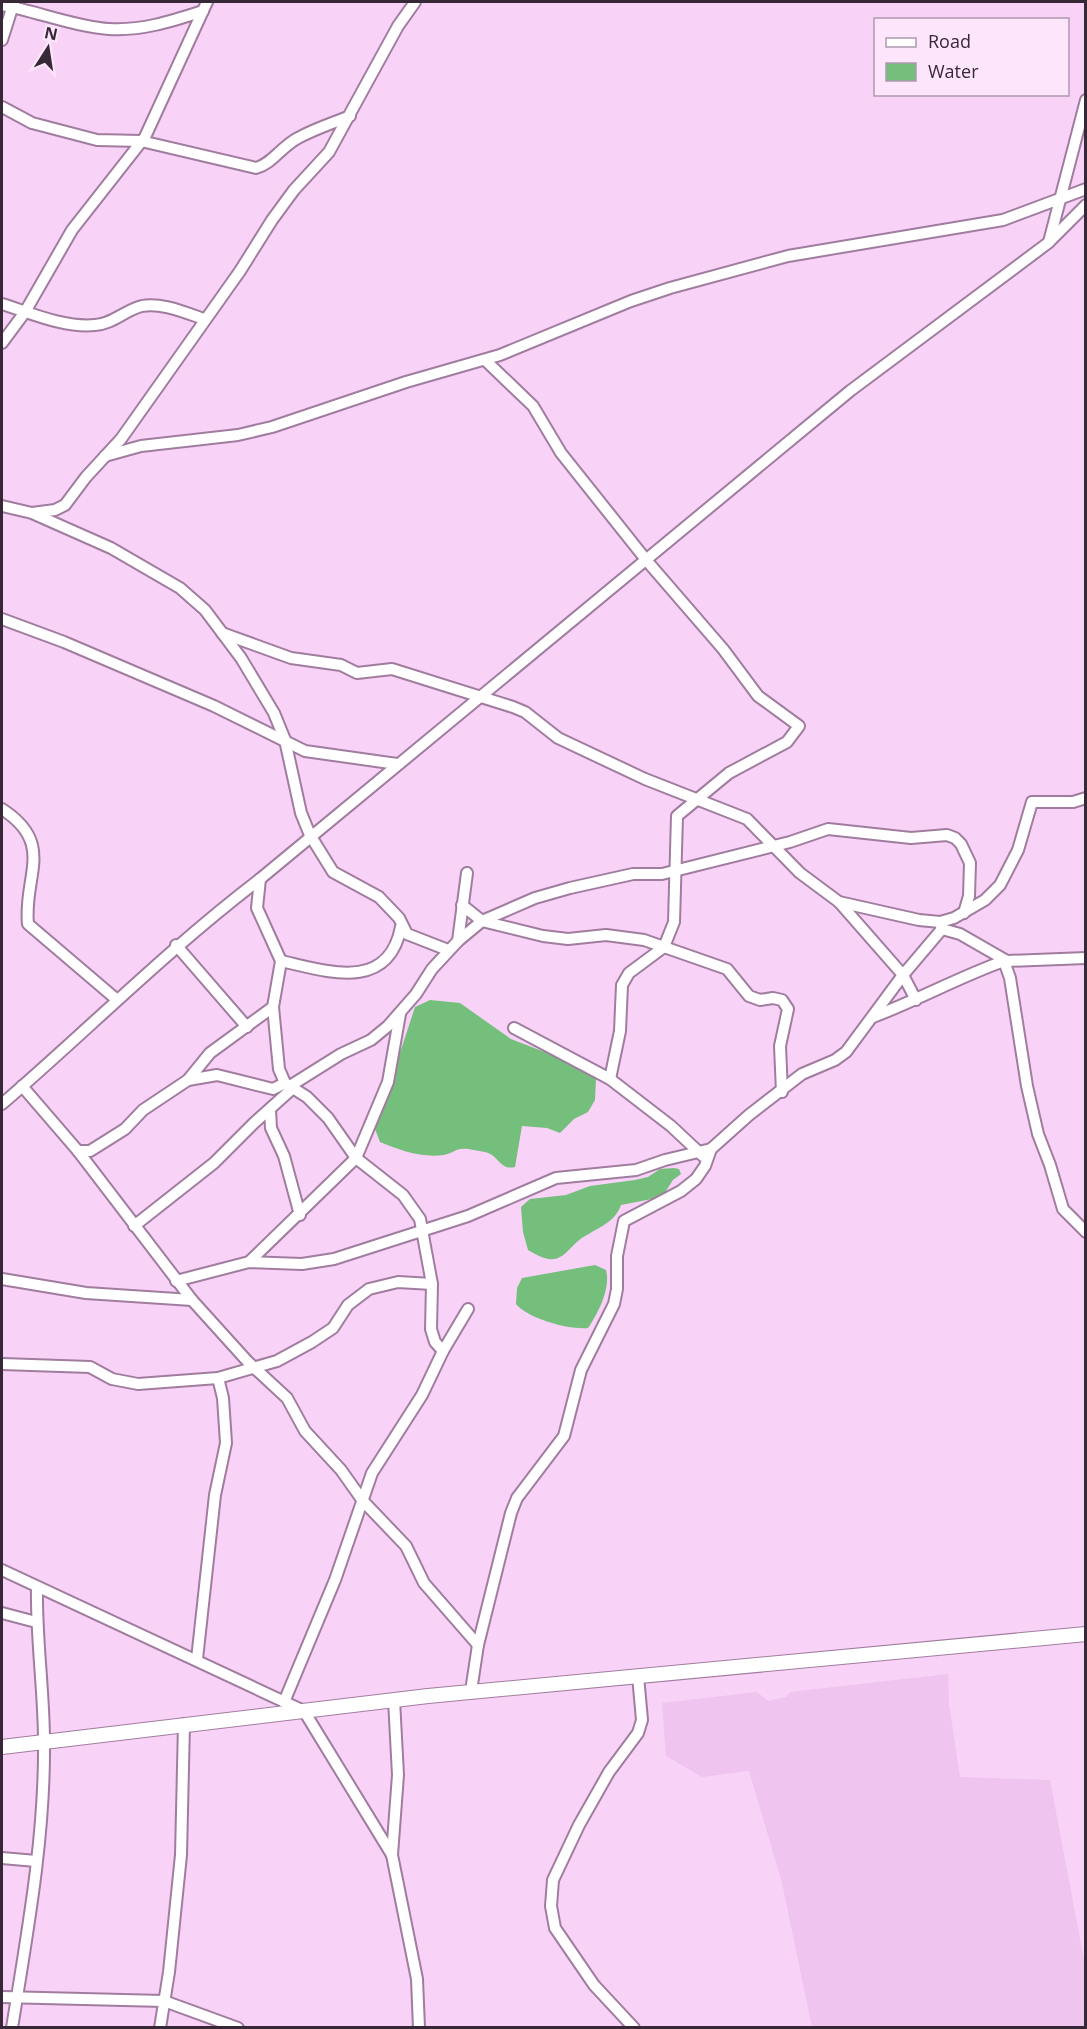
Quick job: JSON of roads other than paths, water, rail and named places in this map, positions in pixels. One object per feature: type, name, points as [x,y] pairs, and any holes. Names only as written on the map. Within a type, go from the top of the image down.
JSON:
[{"type":"main road","points":[[2,1747],[471,1691],[1086,1634]]},
{"type":"street","points":[[32,513],[65,506],[121,439],[240,271],[272,220],[294,190],[329,152],[398,26],[415,2]]},
{"type":"street","points":[[2,40],[10,4],[107,29],[135,29],[160,25],[205,6]]},
{"type":"street","points":[[2,343],[25,312],[72,230],[141,141],[159,110],[205,6]]},
{"type":"street","points":[[1048,243],[1086,100]]},
{"type":"street","points":[[2,107],[32,123],[97,140],[141,141],[256,168],[264,166],[280,149],[297,138],[350,116]]},
{"type":"street","points":[[105,456],[152,444],[238,435],[272,428],[406,382],[485,360],[631,301],[719,274],[788,256],[1004,220],[1086,189]]},
{"type":"street","points":[[2,1104],[176,945],[260,879],[310,835],[647,561],[850,391],[1048,243],[1086,205]]},
{"type":"street","points":[[2,304],[25,312],[82,325],[97,325],[114,321],[141,306],[157,306],[204,319]]},
{"type":"street","points":[[485,360],[533,406],[561,453],[758,696],[798,726],[786,742],[729,773],[677,816],[674,871],[675,915],[664,947],[629,973],[622,985],[620,1031],[610,1079]]},
{"type":"street","points":[[2,506],[32,513],[111,548],[180,588],[205,610],[261,688],[285,740],[301,813],[310,835],[333,873],[379,897],[399,918],[402,927],[414,938],[448,950]]},
{"type":"street","points":[[2,619],[85,651],[214,706],[313,754],[397,764]]},
{"type":"street","points":[[222,633],[291,658],[341,666],[357,673],[392,669],[525,712],[558,738],[645,779],[747,819],[800,873],[839,902],[903,975],[916,1000]]},
{"type":"street","points":[[471,1691],[478,1645],[511,1513],[517,1498],[564,1436],[581,1370],[614,1304],[617,1289],[617,1256],[624,1221],[681,1191],[696,1179],[706,1154],[749,1115],[782,1092],[802,1074],[841,1056],[941,926],[985,900],[1000,885],[1018,850],[1032,802],[1073,802],[1086,798]]},
{"type":"street","points":[[2,809],[25,827],[34,856],[28,924],[116,999]]},
{"type":"street","points":[[134,1226],[214,1163],[270,1110],[289,1086],[341,1054],[371,1040],[400,1013],[448,950],[482,921],[535,898],[621,876],[674,871],[776,846],[828,829],[911,838],[938,835],[955,838],[970,863],[969,896],[964,913]]},
{"type":"street","points":[[458,941],[467,873]]},
{"type":"street","points":[[260,879],[257,908],[265,931],[281,961],[273,1007],[277,1059],[289,1086],[328,1118],[356,1158],[403,1196],[420,1219],[432,1284],[430,1329],[435,1342],[443,1351]]},
{"type":"street","points":[[839,902],[941,926],[960,934],[1004,961],[1010,978],[1027,1086],[1038,1134],[1063,1209],[1086,1232]]},
{"type":"street","points":[[462,905],[482,921],[543,936],[568,939],[618,936],[644,940],[727,969],[749,996],[760,1000],[778,998],[785,1003],[788,1009],[780,1046],[782,1092]]},
{"type":"street","points":[[281,961],[352,975],[389,956],[402,927]]},
{"type":"street","points":[[176,945],[247,1027]]},
{"type":"street","points":[[872,1017],[916,1000],[953,980],[1004,961],[1086,958]]},
{"type":"street","points":[[78,1151],[90,1151],[125,1129],[143,1110],[188,1080],[210,1053],[273,1007]]},
{"type":"street","points":[[249,1263],[356,1158],[385,1090],[400,1013]]},
{"type":"street","points":[[514,1028],[610,1079],[706,1154]]},
{"type":"street","points":[[188,1080],[217,1075],[273,1089],[289,1086]]},
{"type":"street","points":[[22,1086],[78,1151],[192,1300],[256,1369],[287,1398],[305,1431],[341,1470],[363,1501],[406,1546],[424,1583],[472,1635],[478,1645]]},
{"type":"street","points":[[270,1110],[271,1128],[282,1147],[300,1215]]},
{"type":"street","points":[[176,1281],[249,1263],[302,1264],[334,1259],[468,1216],[556,1178],[636,1170],[664,1160],[706,1154]]},
{"type":"street","points":[[2,1279],[86,1293],[192,1300]]},
{"type":"street","points":[[2,1364],[90,1367],[112,1379],[138,1384],[218,1378],[256,1369],[277,1361],[324,1335],[348,1305],[369,1289],[398,1282],[432,1284]]},
{"type":"street","points":[[284,1702],[335,1580],[372,1473],[422,1395],[443,1351],[468,1309]]},
{"type":"street","points":[[197,1659],[215,1495],[226,1443],[223,1398],[218,1378]]},
{"type":"street","points":[[2,1570],[37,1588],[197,1659],[304,1711],[392,1855]]},
{"type":"street","points":[[12,2028],[36,1861],[44,1742],[36,1622],[37,1588]]},
{"type":"street","points":[[2,1613],[36,1622]]},
{"type":"street","points":[[634,2028],[594,1985],[555,1928],[551,1906],[553,1881],[579,1826],[609,1772],[638,1734],[642,1720],[638,1676]]},
{"type":"street","points":[[394,1701],[398,1775],[392,1855],[417,1979],[418,2028]]},
{"type":"street","points":[[160,2028],[181,1855],[184,1724]]},
{"type":"street","points":[[2,1858],[36,1861]]},
{"type":"street","points":[[2,1997],[164,2001],[238,2028]]},
{"type":"water","points":[[430,1000],[460,1003],[511,1039],[591,1070],[596,1078],[595,1100],[588,1112],[574,1119],[560,1133],[547,1128],[522,1126],[515,1167],[511,1168],[492,1155],[481,1151],[459,1149],[435,1156],[403,1150],[380,1142],[375,1129],[415,1007]]},
{"type":"water","points":[[660,1169],[679,1169],[681,1174],[673,1180],[662,1197],[621,1205],[618,1212],[608,1222],[578,1241],[560,1257],[547,1259],[528,1250],[523,1232],[521,1207],[530,1199],[566,1195],[590,1186],[635,1180],[648,1177]]},
{"type":"water","points":[[595,1265],[606,1270],[607,1285],[599,1308],[588,1328],[571,1327],[539,1319],[516,1304],[517,1288],[522,1278]]}]
